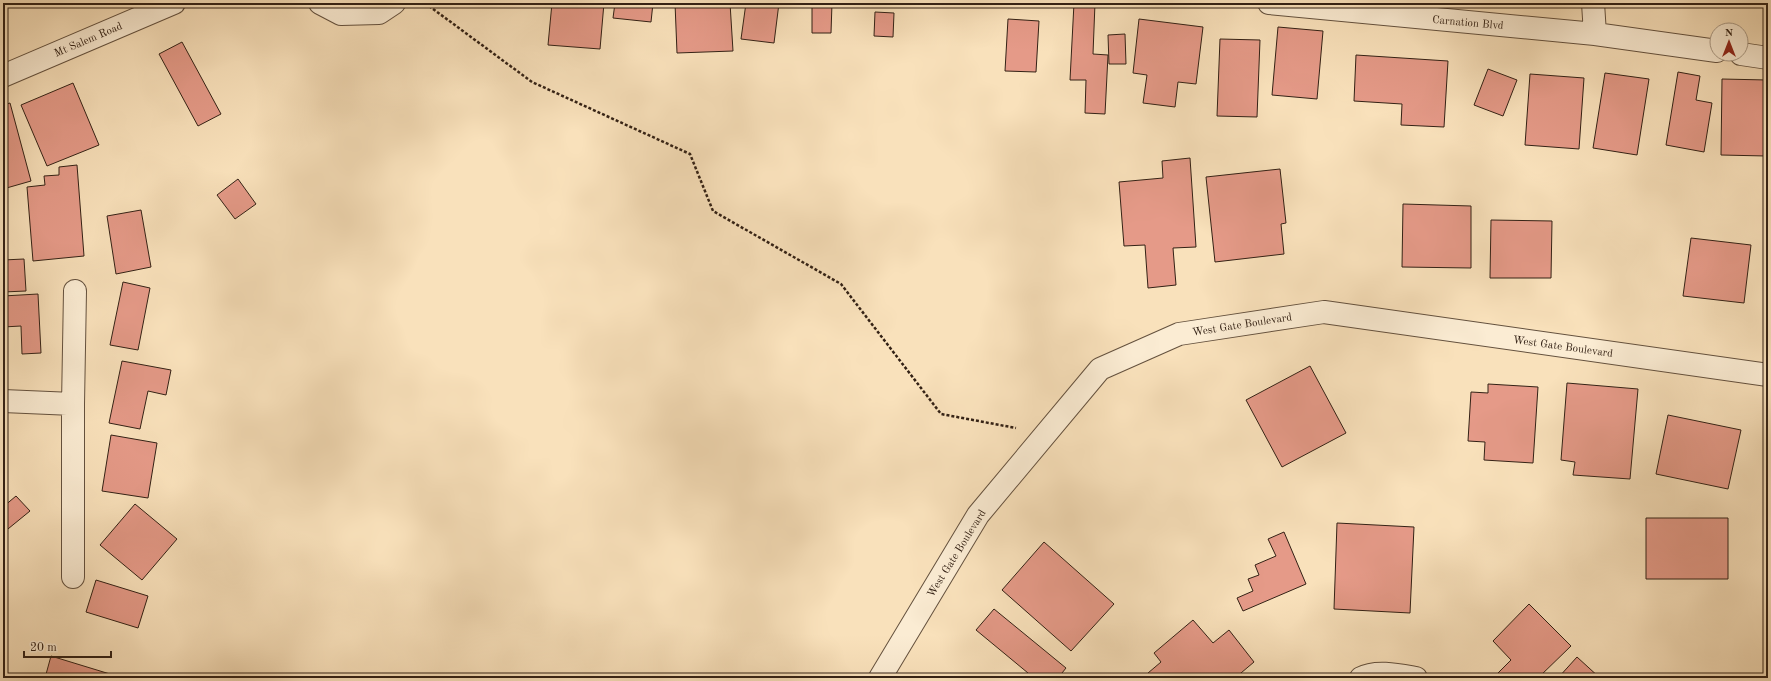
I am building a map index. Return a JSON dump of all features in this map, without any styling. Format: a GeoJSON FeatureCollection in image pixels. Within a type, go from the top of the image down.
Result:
{"type":"FeatureCollection","features":[{"type":"Feature","properties":{"kind":"street","name":"Mt Salem Road"},"geometry":{"type":"LineString","coordinates":[[3,76],[174,3]]}},
{"type":"Feature","properties":{"kind":"street"},"geometry":{"type":"LineString","coordinates":[[320,3],[341,14],[379,12],[394,3]]}},
{"type":"Feature","properties":{"kind":"street","name":"Carnation Blvd"},"geometry":{"type":"LineString","coordinates":[[1269,3],[1293,4],[1595,34],[1709,50]]}},
{"type":"Feature","properties":{"kind":"street"},"geometry":{"type":"LineString","coordinates":[[1593,3],[1595,34]]}},
{"type":"Feature","properties":{"kind":"street"},"geometry":{"type":"LineString","coordinates":[[1749,55],[1768,58]]}},
{"type":"Feature","properties":{"kind":"street"},"geometry":{"type":"LineString","coordinates":[[73,577],[73,404],[75,291]]}},
{"type":"Feature","properties":{"kind":"street","name":"West Gate Boulevard"},"geometry":{"type":"LineString","coordinates":[[880,678],[978,515],[1100,369],[1179,334],[1324,312],[1768,375]]}},
{"type":"Feature","properties":{"kind":"street"},"geometry":{"type":"LineString","coordinates":[[3,401],[73,404]]}},
{"type":"Feature","properties":{"kind":"street"},"geometry":{"type":"LineString","coordinates":[[1360,678],[1367,675],[1396,674],[1416,678]]}},
{"type":"Feature","properties":{"kind":"path"},"geometry":{"type":"LineString","coordinates":[[426,3],[532,82],[690,154],[712,211],[840,284],[942,414],[1046,433]]}},
{"type":"Feature","properties":{"kind":"building"},"geometry":{"type":"Polygon","coordinates":[[[552,3],[604,3],[600,49],[548,45],[552,3]]]}},
{"type":"Feature","properties":{"kind":"building"},"geometry":{"type":"Polygon","coordinates":[[[615,3],[653,3],[651,22],[613,18],[615,3]]]}},
{"type":"Feature","properties":{"kind":"building"},"geometry":{"type":"Polygon","coordinates":[[[675,3],[730,3],[733,51],[677,53],[675,3]]]}},
{"type":"Feature","properties":{"kind":"building"},"geometry":{"type":"Polygon","coordinates":[[[746,3],[779,3],[774,43],[741,39],[746,3]]]}},
{"type":"Feature","properties":{"kind":"building"},"geometry":{"type":"Polygon","coordinates":[[[812,3],[832,3],[831,33],[812,33],[812,3]]]}},
{"type":"Feature","properties":{"kind":"building"},"geometry":{"type":"Polygon","coordinates":[[[1074,3],[1095,3],[1093,54],[1108,55],[1105,114],[1085,113],[1086,80],[1070,80],[1074,3]]]}},
{"type":"Feature","properties":{"kind":"building"},"geometry":{"type":"Polygon","coordinates":[[[875,12],[894,13],[893,37],[874,36],[875,12]]]}},
{"type":"Feature","properties":{"kind":"building"},"geometry":{"type":"Polygon","coordinates":[[[1008,19],[1039,21],[1036,72],[1005,71],[1008,19]]]}},
{"type":"Feature","properties":{"kind":"building"},"geometry":{"type":"Polygon","coordinates":[[[1139,19],[1203,27],[1196,84],[1178,82],[1175,107],[1143,103],[1147,75],[1133,73],[1139,19]]]}},
{"type":"Feature","properties":{"kind":"building"},"geometry":{"type":"Polygon","coordinates":[[[1278,27],[1323,31],[1317,99],[1272,95],[1278,27]]]}},
{"type":"Feature","properties":{"kind":"building"},"geometry":{"type":"Polygon","coordinates":[[[1125,34],[1126,64],[1109,64],[1108,35],[1125,34]]]}},
{"type":"Feature","properties":{"kind":"building"},"geometry":{"type":"Polygon","coordinates":[[[1220,39],[1260,40],[1257,117],[1217,116],[1220,39]]]}},
{"type":"Feature","properties":{"kind":"building"},"geometry":{"type":"Polygon","coordinates":[[[182,42],[221,114],[198,126],[159,54],[182,42]]]}},
{"type":"Feature","properties":{"kind":"building"},"geometry":{"type":"Polygon","coordinates":[[[1356,55],[1448,61],[1444,127],[1401,125],[1402,104],[1354,101],[1356,55]]]}},
{"type":"Feature","properties":{"kind":"building"},"geometry":{"type":"Polygon","coordinates":[[[1488,69],[1517,80],[1503,116],[1474,105],[1488,69]]]}},
{"type":"Feature","properties":{"kind":"building"},"geometry":{"type":"Polygon","coordinates":[[[1678,72],[1700,76],[1696,100],[1712,103],[1704,152],[1666,145],[1678,72]]]}},
{"type":"Feature","properties":{"kind":"building"},"geometry":{"type":"Polygon","coordinates":[[[1605,73],[1649,79],[1637,155],[1593,148],[1605,73]]]}},
{"type":"Feature","properties":{"kind":"building"},"geometry":{"type":"Polygon","coordinates":[[[1530,74],[1584,78],[1579,149],[1525,145],[1530,74]]]}},
{"type":"Feature","properties":{"kind":"building"},"geometry":{"type":"Polygon","coordinates":[[[1722,79],[1767,80],[1766,156],[1721,155],[1722,79]]]}},
{"type":"Feature","properties":{"kind":"building"},"geometry":{"type":"Polygon","coordinates":[[[73,83],[99,145],[47,166],[21,105],[73,83]]]}},
{"type":"Feature","properties":{"kind":"building"},"geometry":{"type":"Polygon","coordinates":[[[10,103],[31,181],[3,189],[3,105],[10,103]]]}},
{"type":"Feature","properties":{"kind":"building"},"geometry":{"type":"Polygon","coordinates":[[[1190,158],[1196,247],[1173,248],[1176,285],[1148,288],[1145,245],[1124,246],[1119,182],[1163,178],[1162,161],[1190,158]]]}},
{"type":"Feature","properties":{"kind":"building"},"geometry":{"type":"Polygon","coordinates":[[[77,165],[84,256],[33,261],[27,187],[45,185],[44,176],[59,175],[59,167],[77,165]]]}},
{"type":"Feature","properties":{"kind":"building"},"geometry":{"type":"Polygon","coordinates":[[[1280,169],[1286,223],[1281,224],[1284,254],[1215,262],[1206,177],[1280,169]]]}},
{"type":"Feature","properties":{"kind":"building"},"geometry":{"type":"Polygon","coordinates":[[[238,179],[256,204],[235,219],[217,195],[238,179]]]}},
{"type":"Feature","properties":{"kind":"building"},"geometry":{"type":"Polygon","coordinates":[[[1403,204],[1471,206],[1471,268],[1402,267],[1403,204]]]}},
{"type":"Feature","properties":{"kind":"building"},"geometry":{"type":"Polygon","coordinates":[[[141,210],[151,267],[116,274],[107,216],[141,210]]]}},
{"type":"Feature","properties":{"kind":"building"},"geometry":{"type":"Polygon","coordinates":[[[1491,220],[1552,221],[1551,278],[1490,278],[1491,220]]]}},
{"type":"Feature","properties":{"kind":"building"},"geometry":{"type":"Polygon","coordinates":[[[1691,238],[1751,245],[1744,303],[1683,296],[1691,238]]]}},
{"type":"Feature","properties":{"kind":"building"},"geometry":{"type":"Polygon","coordinates":[[[24,259],[26,291],[3,292],[3,260],[24,259]]]}},
{"type":"Feature","properties":{"kind":"building"},"geometry":{"type":"Polygon","coordinates":[[[123,282],[150,288],[138,350],[110,345],[123,282]]]}},
{"type":"Feature","properties":{"kind":"building"},"geometry":{"type":"Polygon","coordinates":[[[38,294],[41,353],[22,354],[21,326],[3,327],[3,296],[38,294]]]}},
{"type":"Feature","properties":{"kind":"building"},"geometry":{"type":"Polygon","coordinates":[[[122,361],[171,370],[166,395],[148,391],[140,429],[109,423],[122,361]]]}},
{"type":"Feature","properties":{"kind":"building"},"geometry":{"type":"Polygon","coordinates":[[[1310,366],[1346,433],[1282,467],[1246,400],[1310,366]]]}},
{"type":"Feature","properties":{"kind":"building"},"geometry":{"type":"Polygon","coordinates":[[[1567,383],[1638,389],[1630,479],[1573,475],[1575,462],[1561,460],[1567,383]]]}},
{"type":"Feature","properties":{"kind":"building"},"geometry":{"type":"Polygon","coordinates":[[[1488,384],[1538,387],[1533,463],[1484,460],[1485,442],[1468,441],[1471,392],[1488,393],[1488,384]]]}},
{"type":"Feature","properties":{"kind":"building"},"geometry":{"type":"Polygon","coordinates":[[[1668,415],[1741,430],[1728,489],[1656,474],[1668,415]]]}},
{"type":"Feature","properties":{"kind":"building"},"geometry":{"type":"Polygon","coordinates":[[[111,435],[157,443],[148,498],[102,491],[111,435]]]}},
{"type":"Feature","properties":{"kind":"building"},"geometry":{"type":"Polygon","coordinates":[[[16,496],[30,511],[3,533],[3,507],[16,496]]]}},
{"type":"Feature","properties":{"kind":"building"},"geometry":{"type":"Polygon","coordinates":[[[135,504],[177,539],[142,580],[100,545],[135,504]]]}},
{"type":"Feature","properties":{"kind":"building"},"geometry":{"type":"Polygon","coordinates":[[[1646,518],[1728,518],[1728,579],[1646,579],[1646,518]]]}},
{"type":"Feature","properties":{"kind":"building"},"geometry":{"type":"Polygon","coordinates":[[[1337,523],[1414,527],[1410,613],[1334,609],[1337,523]]]}},
{"type":"Feature","properties":{"kind":"building"},"geometry":{"type":"Polygon","coordinates":[[[1284,532],[1306,584],[1243,611],[1237,598],[1253,591],[1248,579],[1259,575],[1255,565],[1276,556],[1268,539],[1284,532]]]}},
{"type":"Feature","properties":{"kind":"building"},"geometry":{"type":"Polygon","coordinates":[[[1044,542],[1114,604],[1071,651],[1002,590],[1044,542]]]}},
{"type":"Feature","properties":{"kind":"building"},"geometry":{"type":"Polygon","coordinates":[[[96,580],[148,596],[138,628],[86,612],[96,580]]]}},
{"type":"Feature","properties":{"kind":"building"},"geometry":{"type":"Polygon","coordinates":[[[1529,604],[1571,646],[1538,678],[1497,678],[1495,676],[1511,660],[1493,641],[1529,604]]]}},
{"type":"Feature","properties":{"kind":"building"},"geometry":{"type":"Polygon","coordinates":[[[994,609],[1066,668],[1058,678],[1024,678],[1028,673],[976,630],[994,609]]]}},
{"type":"Feature","properties":{"kind":"building"},"geometry":{"type":"Polygon","coordinates":[[[1193,620],[1213,643],[1229,630],[1254,662],[1235,678],[1152,678],[1148,673],[1161,662],[1154,653],[1193,620]]]}},
{"type":"Feature","properties":{"kind":"building"},"geometry":{"type":"Polygon","coordinates":[[[51,656],[123,678],[45,678],[51,656]]]}},
{"type":"Feature","properties":{"kind":"building"},"geometry":{"type":"Polygon","coordinates":[[[1577,657],[1600,678],[1558,678],[1577,657]]]}}]}
